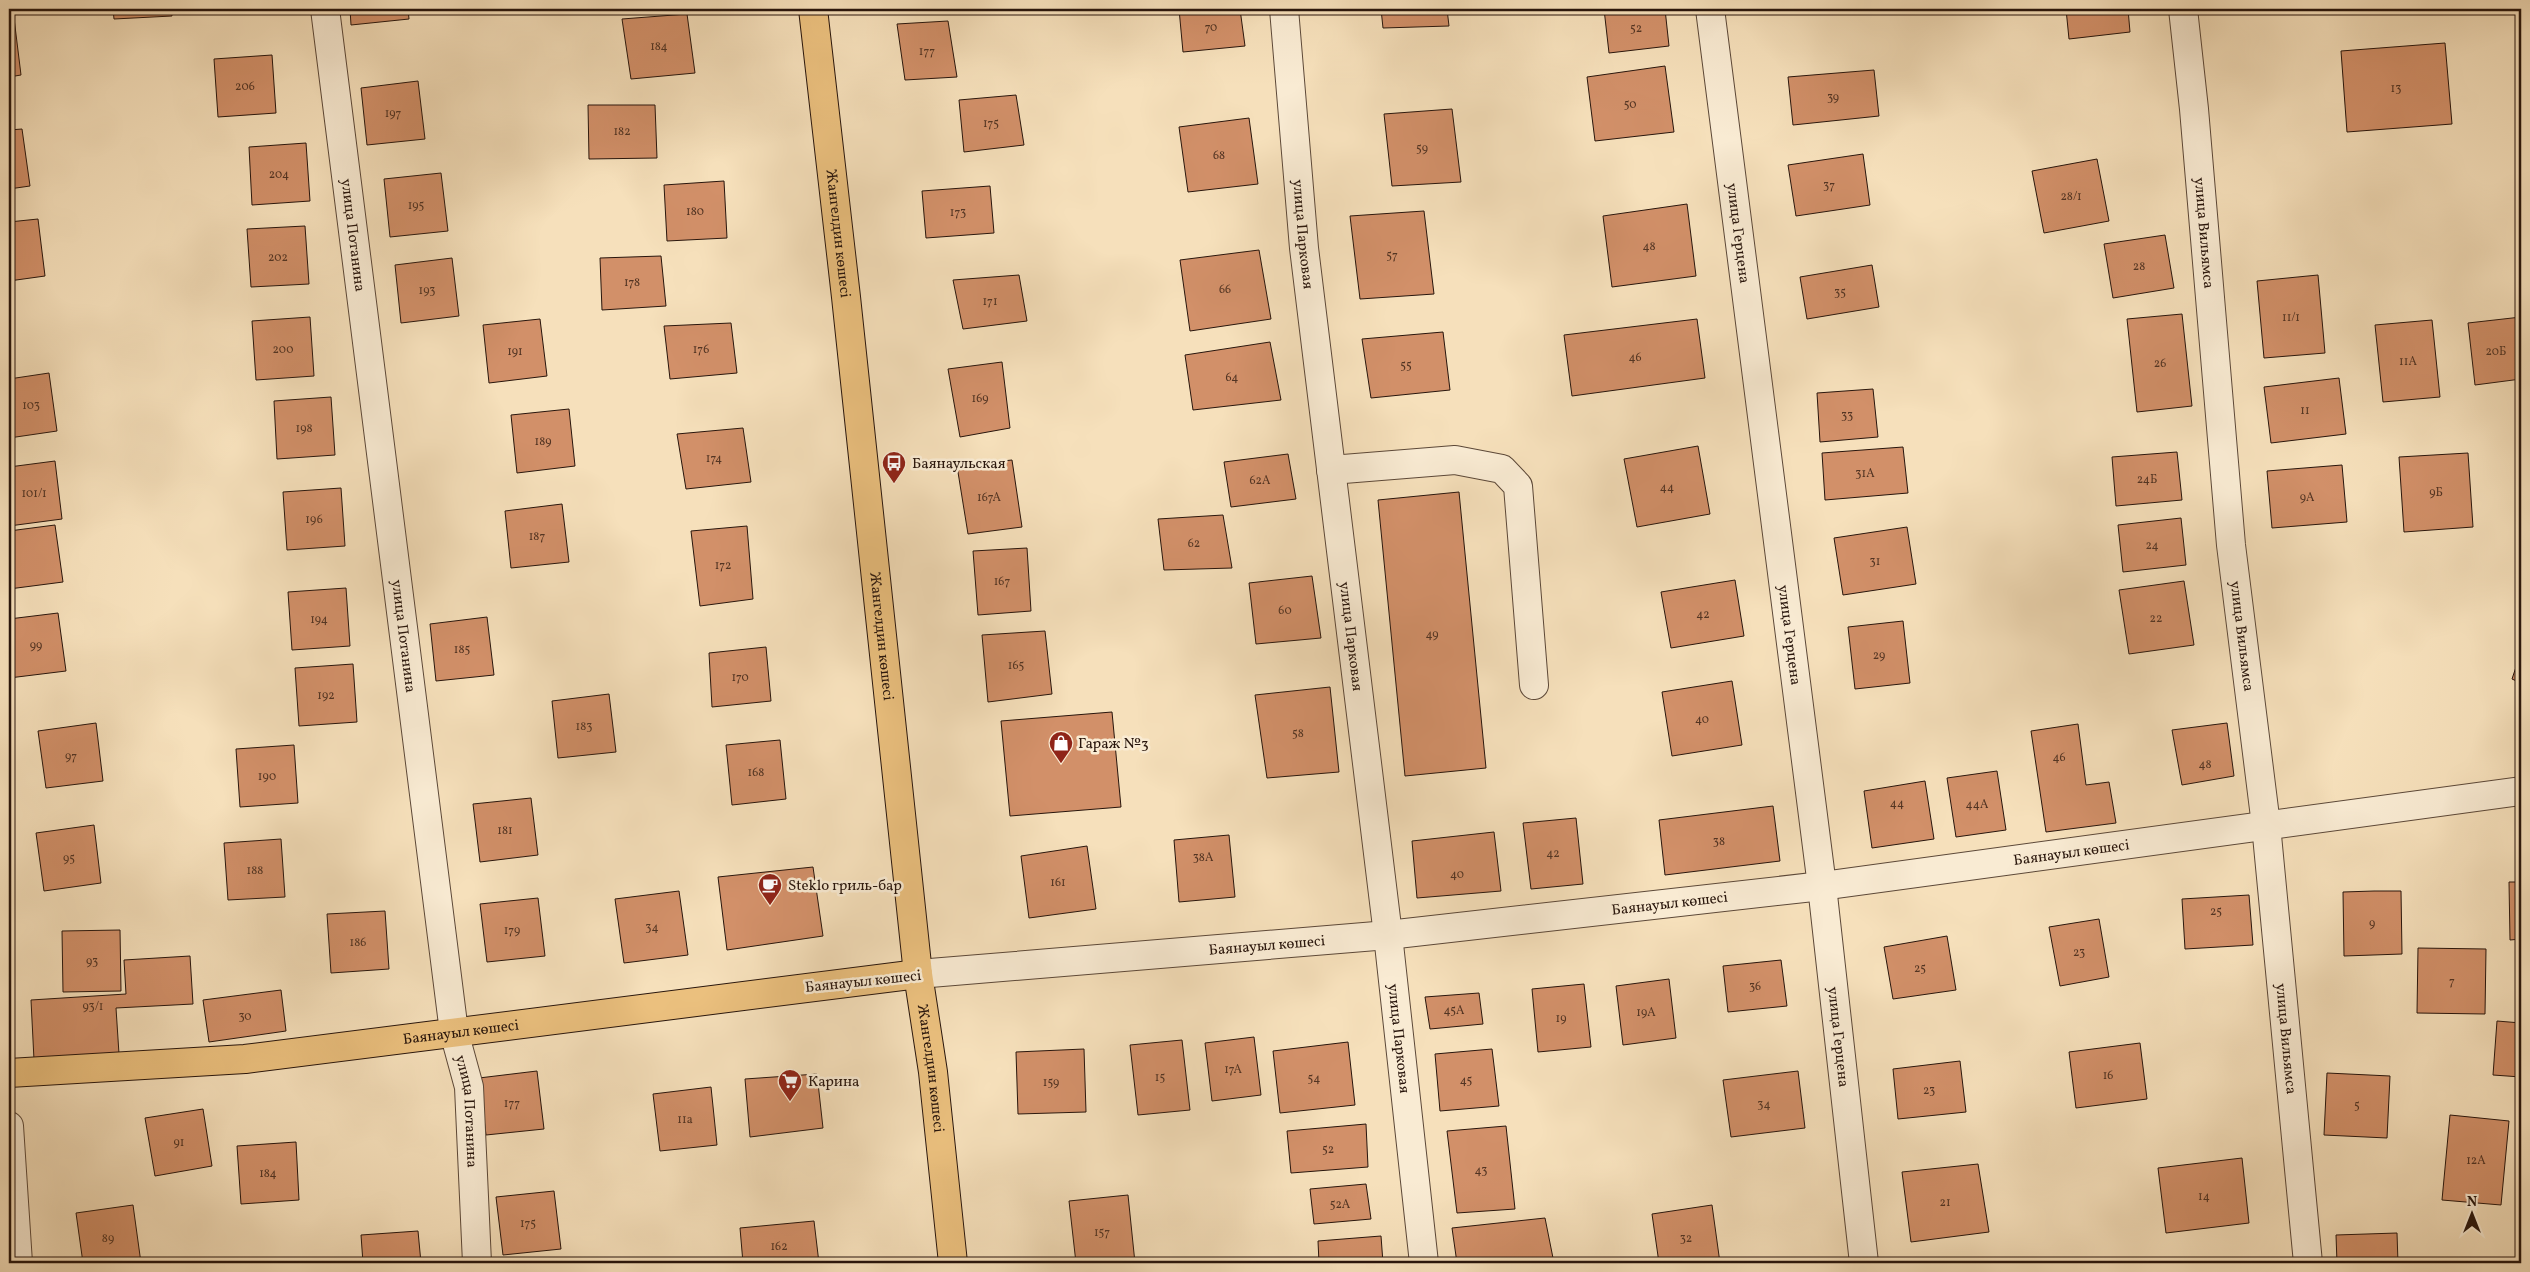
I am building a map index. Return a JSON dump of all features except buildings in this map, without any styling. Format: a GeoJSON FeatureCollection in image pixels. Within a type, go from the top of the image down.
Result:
{"type":"FeatureCollection","features":[{"type":"Feature","properties":{"kind":"main road","name":"Жангелдин көшесі"},"geometry":{"type":"LineString","coordinates":[[813,9],[846,297],[918,974],[932,1072],[953,1263]]}},
{"type":"Feature","properties":{"kind":"main road","name":"Баянауыл көшесі"},"geometry":{"type":"LineString","coordinates":[[9,1073],[245,1059],[918,974]]}},
{"type":"Feature","properties":{"kind":"street","name":"улица Потанина"},"geometry":{"type":"LineString","coordinates":[[325,9],[454,1032],[469,1086],[477,1263]]}},
{"type":"Feature","properties":{"kind":"street","name":"улица Парковая"},"geometry":{"type":"LineString","coordinates":[[1284,9],[1304,248],[1388,935],[1424,1263]]}},
{"type":"Feature","properties":{"kind":"street","name":"улица Герцена"},"geometry":{"type":"LineString","coordinates":[[1710,9],[1822,886],[1864,1263]]}},
{"type":"Feature","properties":{"kind":"street","name":"улица Вильямса"},"geometry":{"type":"LineString","coordinates":[[2183,9],[2194,109],[2231,545],[2266,825],[2308,1263]]}},
{"type":"Feature","properties":{"kind":"street"},"geometry":{"type":"LineString","coordinates":[[1331,470],[1455,460],[1502,469],[1518,486],[1534,685]]}},
{"type":"Feature","properties":{"kind":"street","name":"Баянауыл көшесі"},"geometry":{"type":"LineString","coordinates":[[918,974],[1388,935],[1822,886],[2521,790]]}},
{"type":"Feature","properties":{"kind":"street"},"geometry":{"type":"LineString","coordinates":[[9,1126],[18,1263]]}},
{"type":"Feature","properties":{"kind":"place","name":"Баянаульская"},"geometry":{"type":"Point","coordinates":[894,484]}},
{"type":"Feature","properties":{"kind":"place","name":"Гараж №3"},"geometry":{"type":"Point","coordinates":[1061,764]}},
{"type":"Feature","properties":{"kind":"place","name":"Steklo гриль-бар"},"geometry":{"type":"Point","coordinates":[770,906]}},
{"type":"Feature","properties":{"kind":"place","name":"Карина"},"geometry":{"type":"Point","coordinates":[790,1102]}}]}
